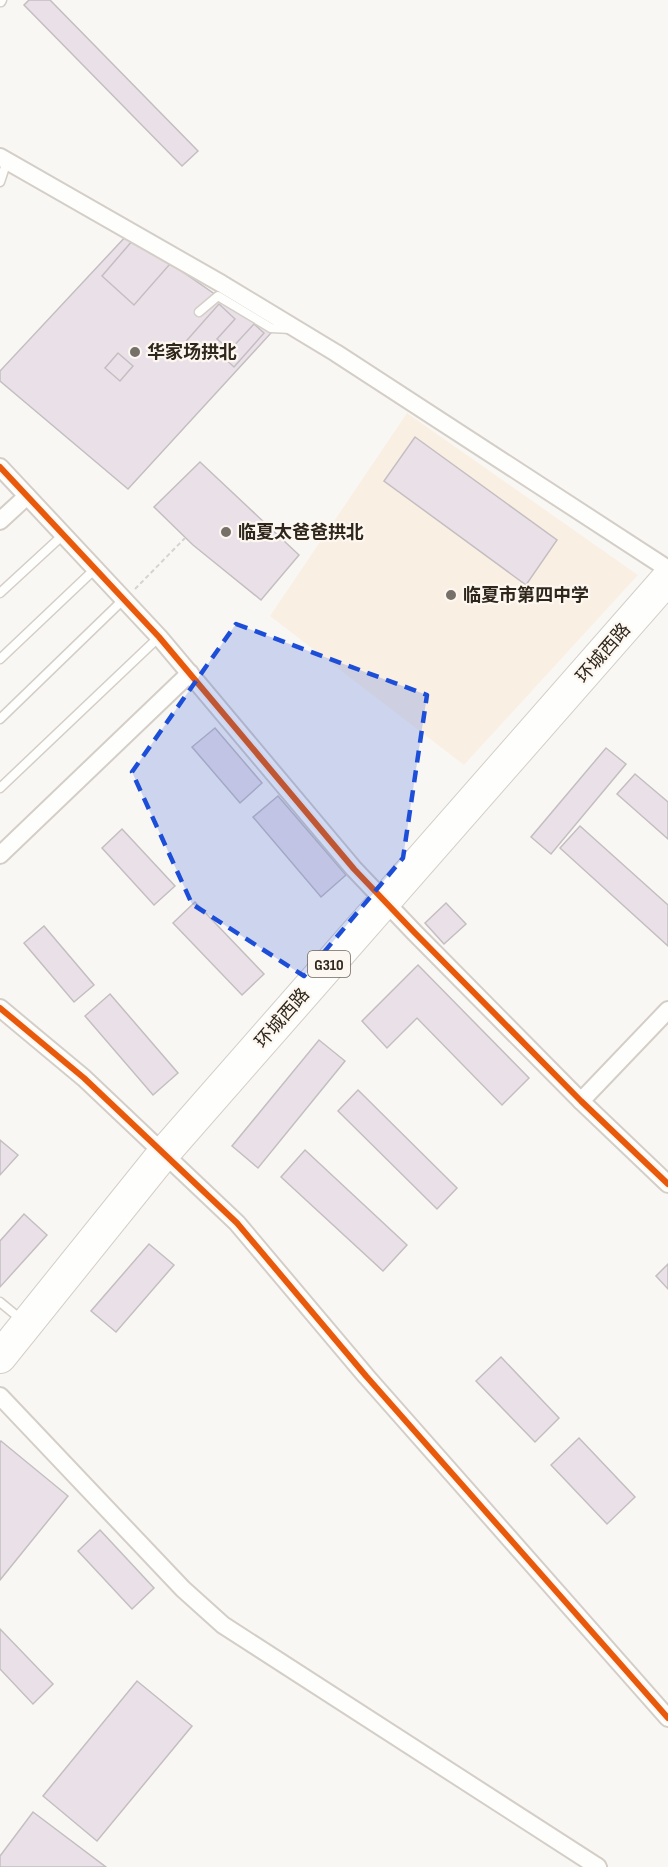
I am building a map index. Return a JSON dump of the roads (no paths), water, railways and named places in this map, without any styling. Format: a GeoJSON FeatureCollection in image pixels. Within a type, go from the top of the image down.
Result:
{"type":"FeatureCollection","features":[{"type":"Feature","properties":{"kind":"highway","name":"环城西路"},"geometry":{"type":"LineString","coordinates":[[0,1357],[164,1154],[668,578]]}},
{"type":"Feature","properties":{"kind":"street"},"geometry":{"type":"LineString","coordinates":[[3,159],[222,284],[297,330],[668,569]]}},
{"type":"Feature","properties":{"kind":"street"},"geometry":{"type":"LineString","coordinates":[[0,467],[159,637],[354,868],[581,1101],[668,1184]]}},
{"type":"Feature","properties":{"kind":"street"},"geometry":{"type":"LineString","coordinates":[[0,521],[27,496]]}},
{"type":"Feature","properties":{"kind":"street"},"geometry":{"type":"LineString","coordinates":[[0,855],[190,673]]}},
{"type":"Feature","properties":{"kind":"street"},"geometry":{"type":"LineString","coordinates":[[0,1008],[84,1078],[237,1223],[366,1376],[668,1718]]}},
{"type":"Feature","properties":{"kind":"street"},"geometry":{"type":"LineString","coordinates":[[581,1101],[668,1010]]}},
{"type":"Feature","properties":{"kind":"street"},"geometry":{"type":"LineString","coordinates":[[0,1396],[183,1588],[224,1625],[598,1867]]}},
{"type":"Feature","properties":{"kind":"lane"},"geometry":{"type":"LineString","coordinates":[[0,182],[3,159]]}},
{"type":"Feature","properties":{"kind":"lane"},"geometry":{"type":"LineString","coordinates":[[199,312],[218,296],[271,328],[297,330]]}},
{"type":"Feature","properties":{"kind":"lane"},"geometry":{"type":"LineString","coordinates":[[0,593],[63,535]]}},
{"type":"Feature","properties":{"kind":"lane"},"geometry":{"type":"LineString","coordinates":[[0,659],[96,568]]}},
{"type":"Feature","properties":{"kind":"lane"},"geometry":{"type":"LineString","coordinates":[[0,719],[125,599]]}},
{"type":"Feature","properties":{"kind":"lane"},"geometry":{"type":"LineString","coordinates":[[0,788],[159,637]]}},
{"type":"Feature","properties":{"kind":"lane"},"geometry":{"type":"LineString","coordinates":[[0,1302],[27,1324]]}},
{"type":"Feature","properties":{"kind":"place","name":"华家场拱北"},"geometry":{"type":"Point","coordinates":[135,352]}},
{"type":"Feature","properties":{"kind":"place","name":"临夏太爸爸拱北"},"geometry":{"type":"Point","coordinates":[226,532]}},
{"type":"Feature","properties":{"kind":"place","name":"临夏市第四中学"},"geometry":{"type":"Point","coordinates":[451,595]}}]}
